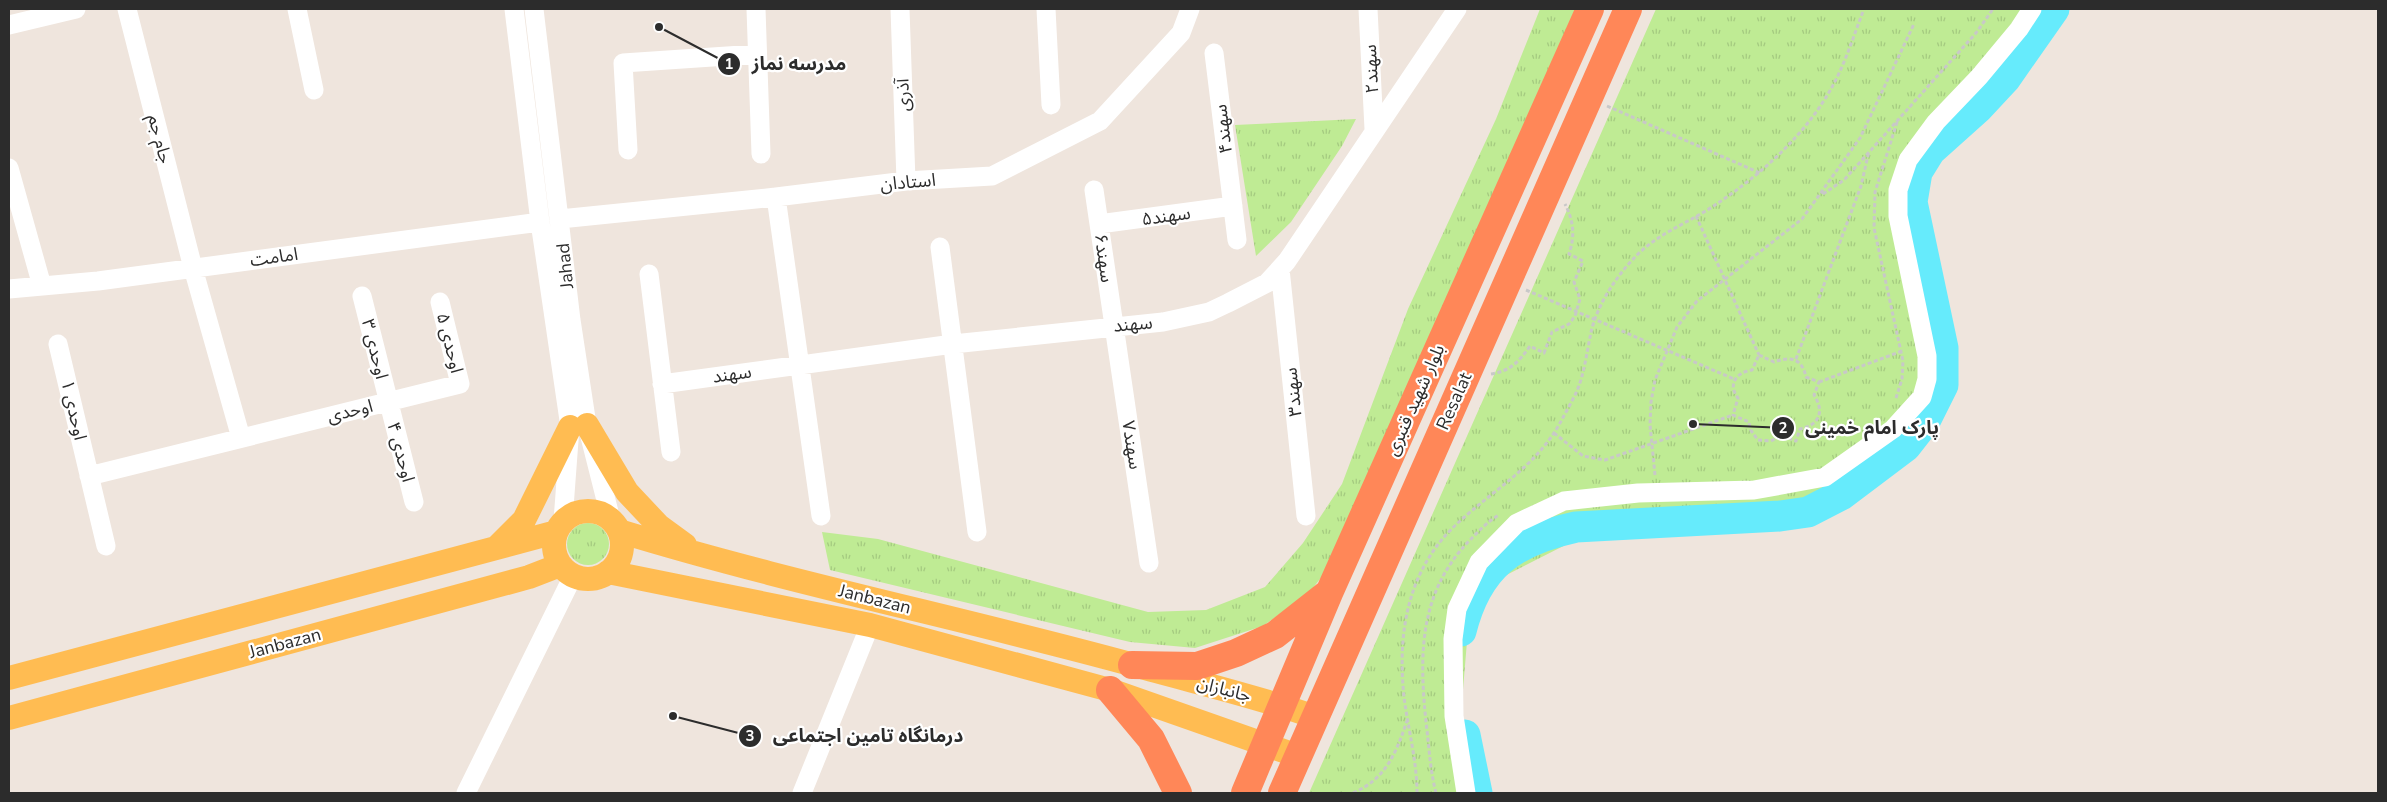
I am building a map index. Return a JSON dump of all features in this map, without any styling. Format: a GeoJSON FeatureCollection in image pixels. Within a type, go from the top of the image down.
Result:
{"type":"FeatureCollection","features":[{"type":"Feature","properties":{"kind":"highway","name":"بلوار شهید قنبری"},"geometry":{"type":"LineString","coordinates":[[1244,793],[1329,593],[1590,9]]}},
{"type":"Feature","properties":{"kind":"highway","name":"Resalat"},"geometry":{"type":"LineString","coordinates":[[1282,793],[1627,9]]}},
{"type":"Feature","properties":{"kind":"highway"},"geometry":{"type":"LineString","coordinates":[[1132,665],[1197,666],[1236,653],[1275,635],[1329,593]]}},
{"type":"Feature","properties":{"kind":"highway"},"geometry":{"type":"LineString","coordinates":[[1110,690],[1151,740],[1178,793]]}},
{"type":"Feature","properties":{"kind":"main road"},"geometry":{"type":"LineString","coordinates":[[498,547],[524,520],[578,426],[627,492],[659,526],[701,556]]}},
{"type":"Feature","properties":{"kind":"main road"},"geometry":{"type":"LineString","coordinates":[[9,678],[498,547],[559,526],[578,512],[587,511],[604,515],[615,526],[621,540],[619,558],[608,572],[597,578],[585,579],[566,571],[555,555],[553,544],[559,526]]}},
{"type":"Feature","properties":{"kind":"main road","name":"Janbazan"},"geometry":{"type":"LineString","coordinates":[[615,526],[701,556],[1092,652],[1132,665]]}},
{"type":"Feature","properties":{"kind":"main road","name":"Janbazan"},"geometry":{"type":"LineString","coordinates":[[9,718],[529,577],[566,571]]}},
{"type":"Feature","properties":{"kind":"main road","name":"Janbazan"},"geometry":{"type":"LineString","coordinates":[[608,572],[870,625],[1110,690],[1298,756]]}},
{"type":"Feature","properties":{"kind":"main road"},"geometry":{"type":"LineString","coordinates":[[1080,682],[1094,675],[1096,666],[1092,652]]}},
{"type":"Feature","properties":{"kind":"main road","name":"جانبازان"},"geometry":{"type":"LineString","coordinates":[[1132,665],[1282,705],[1315,717]]}},
{"type":"Feature","properties":{"kind":"street"},"geometry":{"type":"LineString","coordinates":[[9,25],[76,9]]}},
{"type":"Feature","properties":{"kind":"street","name":"جام جم"},"geometry":{"type":"LineString","coordinates":[[127,9],[193,268]]}},
{"type":"Feature","properties":{"kind":"street"},"geometry":{"type":"LineString","coordinates":[[297,9],[314,90]]}},
{"type":"Feature","properties":{"kind":"street","name":"Jahad"},"geometry":{"type":"LineString","coordinates":[[514,9],[540,222],[578,426],[615,526]]}},
{"type":"Feature","properties":{"kind":"street","name":"Jahad"},"geometry":{"type":"LineString","coordinates":[[534,9],[571,320],[578,426],[559,526]]}},
{"type":"Feature","properties":{"kind":"street"},"geometry":{"type":"LineString","coordinates":[[756,9],[761,154]]}},
{"type":"Feature","properties":{"kind":"street","name":"آذری"},"geometry":{"type":"LineString","coordinates":[[900,9],[906,181]]}},
{"type":"Feature","properties":{"kind":"street"},"geometry":{"type":"LineString","coordinates":[[1046,9],[1051,105]]}},
{"type":"Feature","properties":{"kind":"street","name":"استادان"},"geometry":{"type":"LineString","coordinates":[[560,219],[776,197],[906,181],[992,176],[1100,121],[1180,33],[1190,9]]}},
{"type":"Feature","properties":{"kind":"street","name":"سهند۲"},"geometry":{"type":"LineString","coordinates":[[1368,9],[1374,129]]}},
{"type":"Feature","properties":{"kind":"street","name":"سهند"},"geometry":{"type":"LineString","coordinates":[[662,384],[953,344],[1163,322],[1209,312],[1267,283],[1280,269],[1457,9]]}},
{"type":"Feature","properties":{"kind":"street"},"geometry":{"type":"LineString","coordinates":[[1466,793],[1454,716],[1453,639],[1457,609],[1479,562],[1518,523],[1564,501],[1638,493],[1754,490],[1825,478],[1893,429],[1922,397],[1927,378],[1927,356],[1898,216],[1898,190],[1908,160],[1930,130],[1979,77],[2019,29],[2032,9]]}},
{"type":"Feature","properties":{"kind":"street","name":"سهند۴"},"geometry":{"type":"LineString","coordinates":[[1214,53],[1237,240]]}},
{"type":"Feature","properties":{"kind":"street"},"geometry":{"type":"LineString","coordinates":[[628,150],[623,63],[757,54]]}},
{"type":"Feature","properties":{"kind":"street"},"geometry":{"type":"LineString","coordinates":[[9,168],[42,286]]}},
{"type":"Feature","properties":{"kind":"street","name":"سهند۶"},"geometry":{"type":"LineString","coordinates":[[1094,190],[1113,326]]}},
{"type":"Feature","properties":{"kind":"street"},"geometry":{"type":"LineString","coordinates":[[776,197],[821,516]]}},
{"type":"Feature","properties":{"kind":"street","name":"سهند۵"},"geometry":{"type":"LineString","coordinates":[[1099,224],[1233,206]]}},
{"type":"Feature","properties":{"kind":"street","name":"امامت"},"geometry":{"type":"LineString","coordinates":[[9,289],[193,268],[540,222]]}},
{"type":"Feature","properties":{"kind":"street"},"geometry":{"type":"LineString","coordinates":[[940,247],[977,532]]}},
{"type":"Feature","properties":{"kind":"street"},"geometry":{"type":"LineString","coordinates":[[193,268],[241,438]]}},
{"type":"Feature","properties":{"kind":"street","name":"سهند۳"},"geometry":{"type":"LineString","coordinates":[[1280,269],[1306,516]]}},
{"type":"Feature","properties":{"kind":"street"},"geometry":{"type":"LineString","coordinates":[[649,274],[672,452]]}},
{"type":"Feature","properties":{"kind":"street","name":"اوحدی ۳"},"geometry":{"type":"LineString","coordinates":[[362,296],[388,402]]}},
{"type":"Feature","properties":{"kind":"street","name":"اوحدی ۵"},"geometry":{"type":"LineString","coordinates":[[440,302],[460,384]]}},
{"type":"Feature","properties":{"kind":"street","name":"سهند۷"},"geometry":{"type":"LineString","coordinates":[[1113,326],[1149,563]]}},
{"type":"Feature","properties":{"kind":"street","name":"اوحدی ۱"},"geometry":{"type":"LineString","coordinates":[[58,344],[106,546]]}},
{"type":"Feature","properties":{"kind":"street","name":"اوحدی"},"geometry":{"type":"LineString","coordinates":[[89,476],[460,384]]}},
{"type":"Feature","properties":{"kind":"street","name":"اوحدی ۴"},"geometry":{"type":"LineString","coordinates":[[388,402],[414,502]]}},
{"type":"Feature","properties":{"kind":"street"},"geometry":{"type":"LineString","coordinates":[[466,793],[566,571]]}},
{"type":"Feature","properties":{"kind":"street"},"geometry":{"type":"LineString","coordinates":[[807,791],[870,625]]}},
{"type":"Feature","properties":{"kind":"path"},"geometry":{"type":"LineString","coordinates":[[1417,793],[1404,698],[1402,646],[1406,616],[1425,561],[1441,539],[1489,497],[1511,481],[1554,434],[1576,392],[1595,320],[1603,301],[1619,275],[1639,253],[1667,231],[1712,207],[1760,173],[1791,142],[1829,93],[1864,9]]}},
{"type":"Feature","properties":{"kind":"path"},"geometry":{"type":"LineString","coordinates":[[1820,196],[1844,180],[1976,32],[1993,9]]}},
{"type":"Feature","properties":{"kind":"path"},"geometry":{"type":"LineString","coordinates":[[1656,483],[1652,445],[1651,402],[1655,380],[1677,327],[1697,301],[1796,224],[1820,196],[1860,138],[1914,24]]}},
{"type":"Feature","properties":{"kind":"path"},"geometry":{"type":"LineString","coordinates":[[1589,97],[1760,173]]}},
{"type":"Feature","properties":{"kind":"path"},"geometry":{"type":"LineString","coordinates":[[1896,400],[1902,379],[1902,351],[1874,228],[1875,192],[1898,119]]}},
{"type":"Feature","properties":{"kind":"path"},"geometry":{"type":"LineString","coordinates":[[1796,360],[1861,186],[1869,150]]}},
{"type":"Feature","properties":{"kind":"path"},"geometry":{"type":"LineString","coordinates":[[1486,375],[1511,368],[1530,346],[1544,353],[1552,332],[1569,324],[1577,312],[1580,299],[1574,282],[1583,261],[1570,254],[1574,234],[1573,222],[1562,199]]}},
{"type":"Feature","properties":{"kind":"path"},"geometry":{"type":"LineString","coordinates":[[1696,216],[1759,356],[1774,362],[1782,359],[1796,360],[1802,365],[1806,377],[1819,382],[1902,351]]}},
{"type":"Feature","properties":{"kind":"path"},"geometry":{"type":"LineString","coordinates":[[1523,289],[1734,379]]}},
{"type":"Feature","properties":{"kind":"path"},"geometry":{"type":"LineString","coordinates":[[1733,415],[1738,398],[1733,386],[1734,379],[1744,371],[1752,370],[1759,356]]}},
{"type":"Feature","properties":{"kind":"path"},"geometry":{"type":"LineString","coordinates":[[1554,434],[1583,456],[1594,460],[1605,460],[1652,445],[1733,415],[1749,422],[1750,429],[1758,440],[1771,441],[1781,435],[1796,441],[1800,429],[1815,424],[1820,416],[1820,410],[1814,395],[1819,382]]}},
{"type":"Feature","properties":{"kind":"path"},"geometry":{"type":"LineString","coordinates":[[1436,793],[1431,774],[1422,681],[1425,628],[1430,605],[1443,576],[1457,554],[1491,519],[1504,511]]}},
{"type":"Feature","properties":{"kind":"path"},"geometry":{"type":"LineString","coordinates":[[1353,793],[1359,792],[1379,777],[1391,762],[1408,718]]}},
{"type":"Feature","properties":{"kind":"green space"},"geometry":{"type":"Polygon","coordinates":[[[1540,9],[1576,9],[1327,570],[1309,593],[1263,626],[1195,648],[1130,642],[830,570],[822,532],[878,539],[1148,612],[1206,610],[1265,587],[1303,543],[1342,484],[1408,309],[1496,119],[1540,9]]]}},
{"type":"Feature","properties":{"kind":"green space"},"geometry":{"type":"Polygon","coordinates":[[[1656,9],[2050,9],[1988,104],[1915,171],[1932,300],[1941,398],[1885,449],[1808,503],[1665,513],[1591,532],[1471,593],[1459,738],[1469,793],[1309,793],[1656,9]]]}},
{"type":"Feature","properties":{"kind":"green space"},"geometry":{"type":"Polygon","coordinates":[[[1356,119],[1342,146],[1291,222],[1256,256],[1235,125],[1356,119]]]}},
{"type":"Feature","properties":{"kind":"green space"},"geometry":{"type":"Polygon","coordinates":[[[592,523],[600,526],[606,532],[609,544],[606,556],[600,562],[584,565],[576,562],[570,556],[567,540],[570,532],[576,526],[592,523]]]}},
{"type":"Feature","properties":{"kind":"waterway"},"geometry":{"type":"LineString","coordinates":[[1461,631],[1468,608],[1477,589],[1488,573],[1500,560],[1533,540],[1576,527],[1780,516],[1808,512],[1841,495],[1906,446],[1924,423],[1943,385],[1943,348],[1912,202],[1917,172],[1930,151],[1978,108],[2005,79],[2054,9]]}},
{"type":"Feature","properties":{"kind":"waterway"},"geometry":{"type":"LineString","coordinates":[[1465,735],[1477,793]]}},
{"type":"Feature","properties":{"kind":"place","name":"مدرسه نماز"},"geometry":{"type":"Point","coordinates":[659,27]}},
{"type":"Feature","properties":{"kind":"place","name":"پارک امام خمینی"},"geometry":{"type":"Point","coordinates":[1693,424]}},
{"type":"Feature","properties":{"kind":"place","name":"درمانگاه تامین اجتماعی"},"geometry":{"type":"Point","coordinates":[673,716]}}]}
